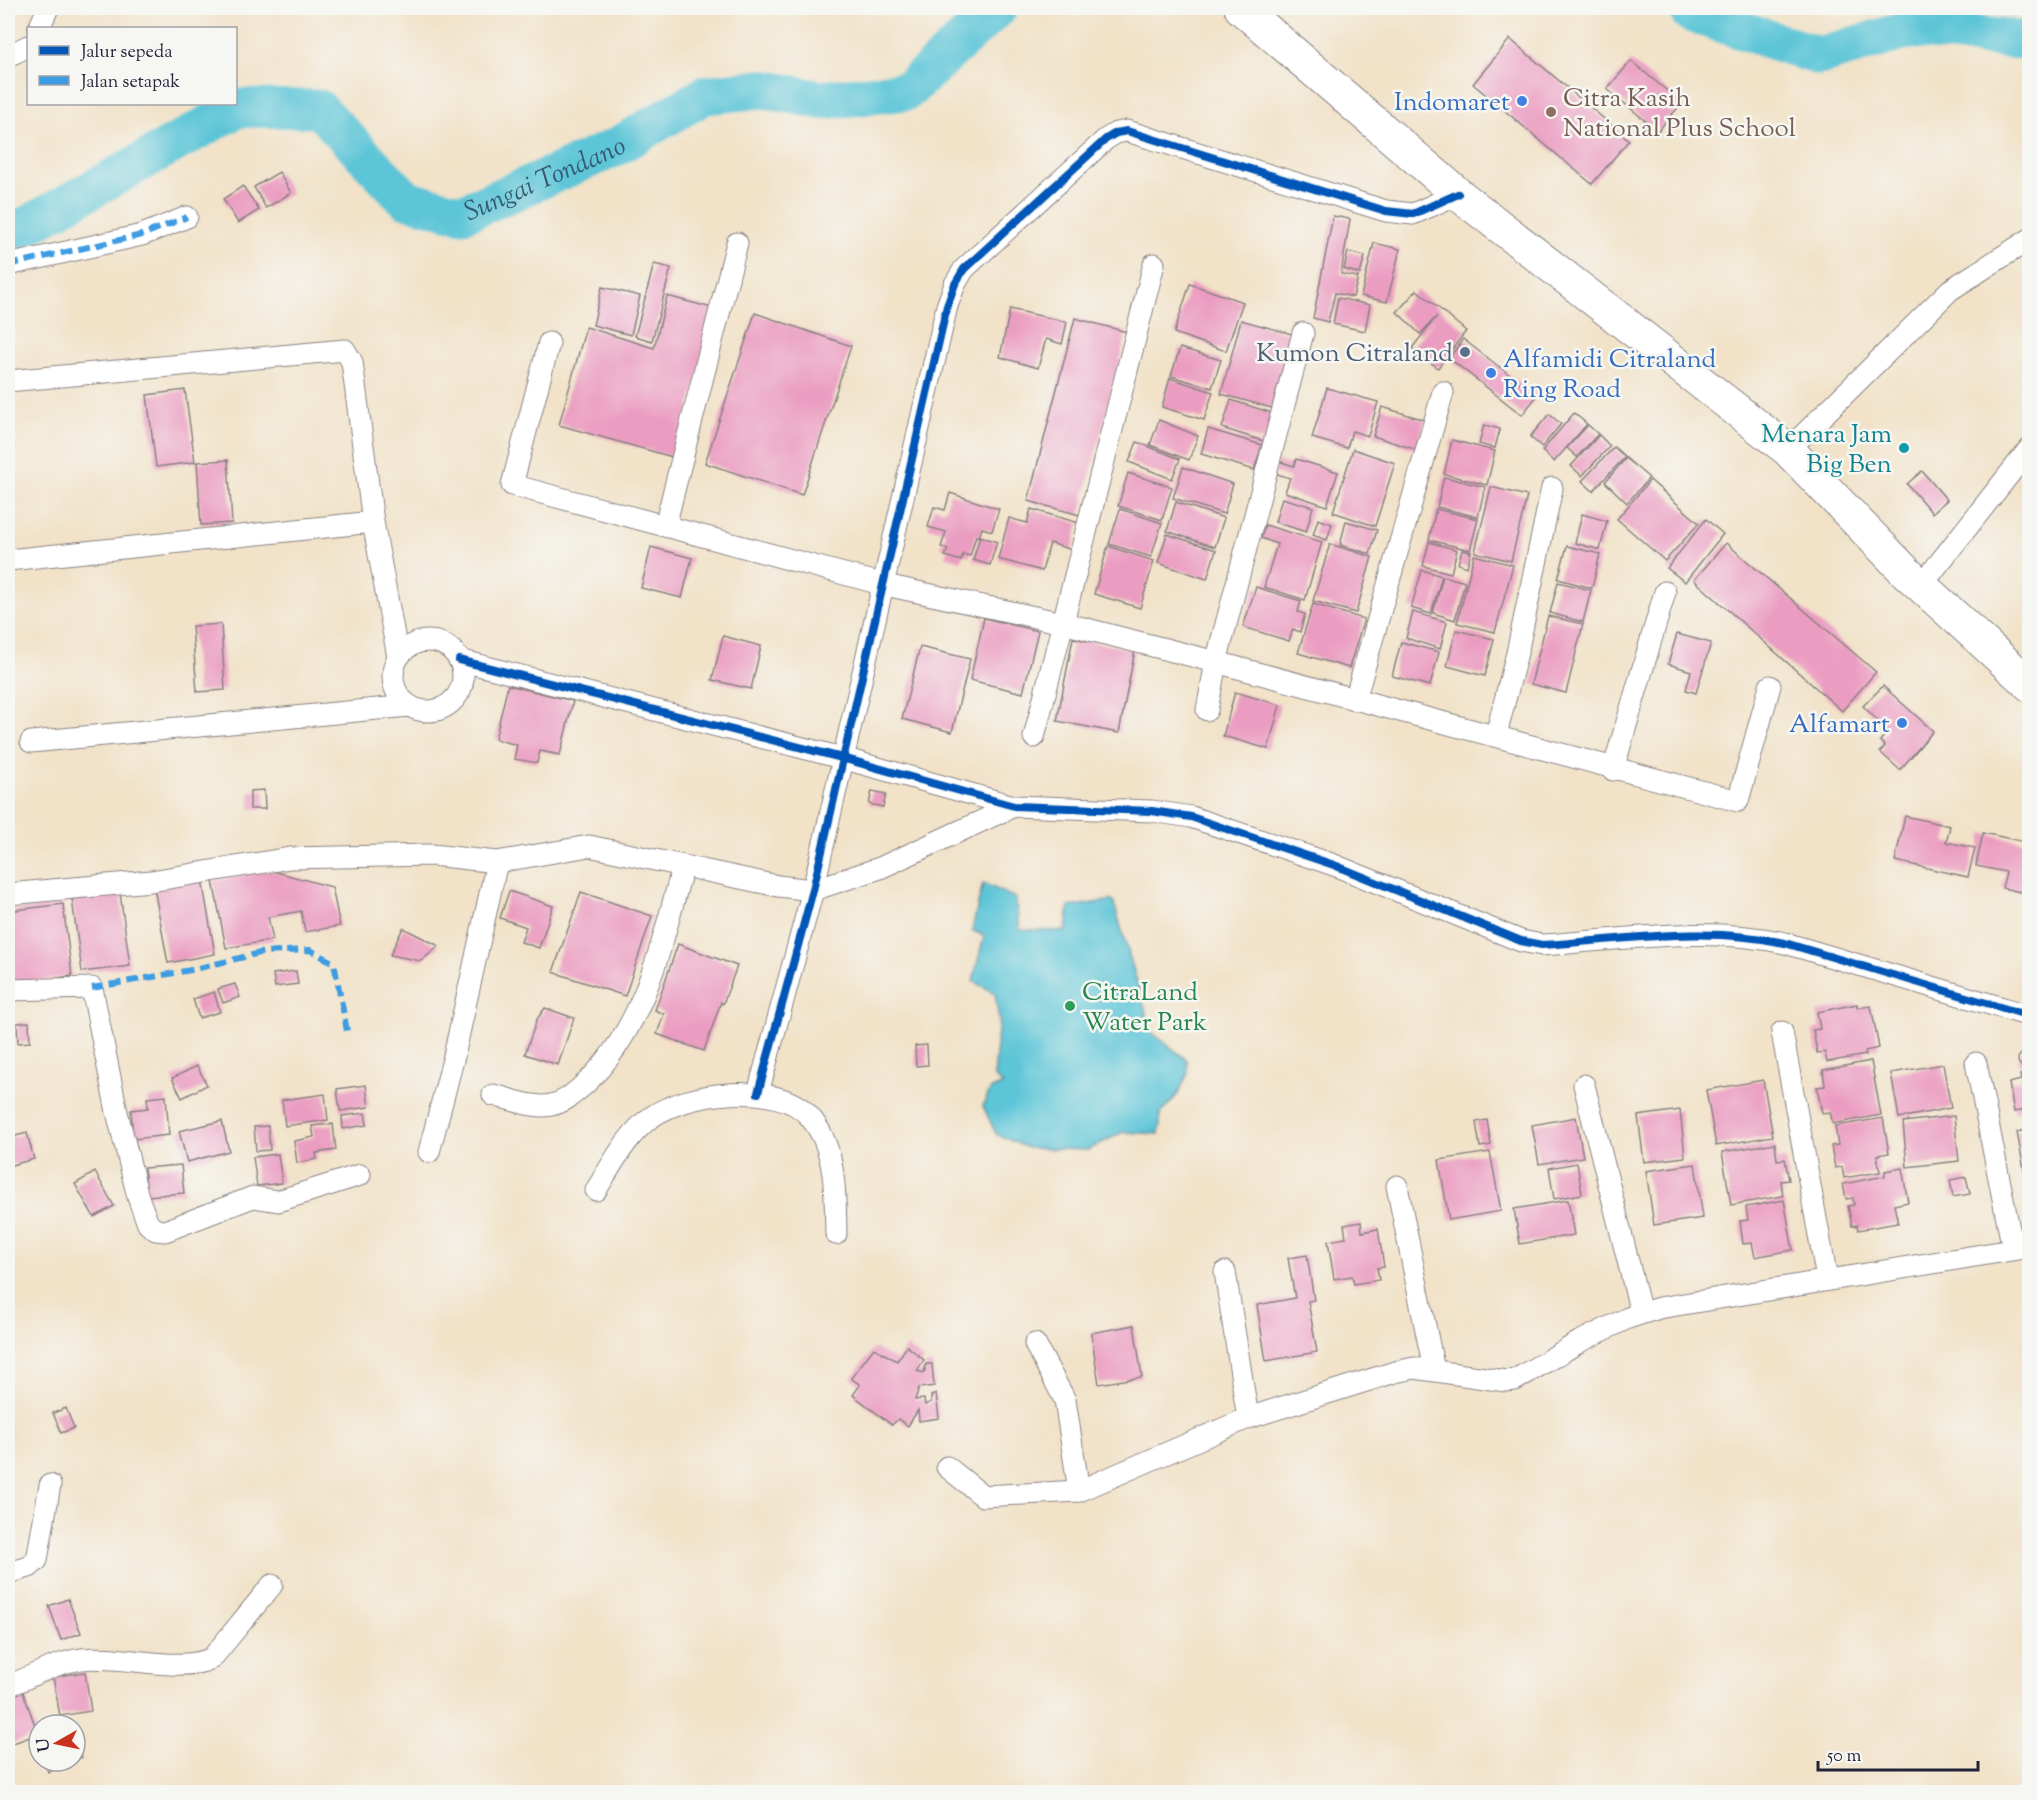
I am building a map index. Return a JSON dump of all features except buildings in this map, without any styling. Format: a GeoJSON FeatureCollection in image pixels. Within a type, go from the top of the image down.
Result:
{"type":"FeatureCollection","features":[{"type":"Feature","properties":{"kind":"highway"},"geometry":{"type":"LineString","coordinates":[[1241,8],[1458,194],[1788,450],[1921,586],[2030,685]]}},
{"type":"Feature","properties":{"kind":"street"},"geometry":{"type":"LineString","coordinates":[[39,27],[48,8]]}},
{"type":"Feature","properties":{"kind":"street"},"geometry":{"type":"LineString","coordinates":[[8,56],[27,46]]}},
{"type":"Feature","properties":{"kind":"street"},"geometry":{"type":"LineString","coordinates":[[758,1093],[813,890],[842,758],[885,585],[947,306],[955,284],[964,269],[1106,139],[1116,133],[1127,131],[1400,213],[1413,213],[1458,194]]}},
{"type":"Feature","properties":{"kind":"street"},"geometry":{"type":"LineString","coordinates":[[8,266],[142,235],[187,217]]}},
{"type":"Feature","properties":{"kind":"street"},"geometry":{"type":"LineString","coordinates":[[664,526],[737,243]]}},
{"type":"Feature","properties":{"kind":"street"},"geometry":{"type":"LineString","coordinates":[[1788,450],[1950,290],[2027,243]]}},
{"type":"Feature","properties":{"kind":"street"},"geometry":{"type":"LineString","coordinates":[[1034,736],[1154,264]]}},
{"type":"Feature","properties":{"kind":"street"},"geometry":{"type":"LineString","coordinates":[[1207,710],[1216,662],[1303,333]]}},
{"type":"Feature","properties":{"kind":"street"},"geometry":{"type":"LineString","coordinates":[[549,343],[512,485],[885,585],[1063,623],[1216,662],[1496,735],[1613,770],[1738,801],[1770,686]]}},
{"type":"Feature","properties":{"kind":"street"},"geometry":{"type":"LineString","coordinates":[[8,381],[343,349],[352,362],[373,522],[398,657]]}},
{"type":"Feature","properties":{"kind":"street"},"geometry":{"type":"LineString","coordinates":[[1355,700],[1443,392]]}},
{"type":"Feature","properties":{"kind":"street"},"geometry":{"type":"LineString","coordinates":[[1921,586],[2030,448]]}},
{"type":"Feature","properties":{"kind":"street"},"geometry":{"type":"LineString","coordinates":[[1496,735],[1517,653],[1552,488]]}},
{"type":"Feature","properties":{"kind":"street"},"geometry":{"type":"LineString","coordinates":[[8,560],[373,522]]}},
{"type":"Feature","properties":{"kind":"street"},"geometry":{"type":"LineString","coordinates":[[1613,770],[1665,592]]}},
{"type":"Feature","properties":{"kind":"street"},"geometry":{"type":"LineString","coordinates":[[409,706],[399,697],[393,684],[393,670],[398,657],[406,648],[417,642],[429,641],[446,647],[459,660],[842,758],[1014,806],[1152,811],[1191,817],[1334,865],[1521,941],[1542,945],[1687,933],[1753,936],[1785,943],[2030,1016]]}},
{"type":"Feature","properties":{"kind":"street"},"geometry":{"type":"LineString","coordinates":[[31,742],[409,706],[430,712],[451,703],[462,682],[459,660]]}},
{"type":"Feature","properties":{"kind":"street"},"geometry":{"type":"LineString","coordinates":[[8,894],[151,881],[290,858],[432,855],[497,862],[589,846],[777,886],[813,890],[880,868],[1014,806]]}},
{"type":"Feature","properties":{"kind":"street"},"geometry":{"type":"LineString","coordinates":[[429,1152],[454,1056],[497,862]]}},
{"type":"Feature","properties":{"kind":"street"},"geometry":{"type":"LineString","coordinates":[[493,1095],[545,1106],[554,1105],[567,1100],[603,1065],[632,1023],[664,933],[683,866]]}},
{"type":"Feature","properties":{"kind":"street"},"geometry":{"type":"LineString","coordinates":[[8,990],[92,988],[117,1112],[138,1197],[148,1224],[156,1230],[165,1231],[253,1197],[278,1201],[360,1174]]}},
{"type":"Feature","properties":{"kind":"street"},"geometry":{"type":"LineString","coordinates":[[1782,1032],[1827,1279]]}},
{"type":"Feature","properties":{"kind":"street"},"geometry":{"type":"LineString","coordinates":[[947,1467],[983,1496],[1079,1491],[1248,1418],[1395,1372],[1413,1368],[1506,1381],[1515,1380],[1579,1342],[1641,1313],[1827,1279],[2021,1248],[1976,1063]]}},
{"type":"Feature","properties":{"kind":"street"},"geometry":{"type":"LineString","coordinates":[[1584,1085],[1641,1313]]}},
{"type":"Feature","properties":{"kind":"street"},"geometry":{"type":"LineString","coordinates":[[596,1190],[631,1136],[652,1117],[673,1106],[696,1099],[758,1093],[784,1100],[809,1115],[824,1143],[834,1176],[836,1234]]}},
{"type":"Feature","properties":{"kind":"street"},"geometry":{"type":"LineString","coordinates":[[1397,1186],[1434,1370]]}},
{"type":"Feature","properties":{"kind":"street"},"geometry":{"type":"LineString","coordinates":[[1225,1272],[1248,1418]]}},
{"type":"Feature","properties":{"kind":"street"},"geometry":{"type":"LineString","coordinates":[[1035,1344],[1065,1400],[1079,1491]]}},
{"type":"Feature","properties":{"kind":"street"},"geometry":{"type":"LineString","coordinates":[[8,1573],[29,1567],[37,1560],[50,1485]]}},
{"type":"Feature","properties":{"kind":"street"},"geometry":{"type":"LineString","coordinates":[[8,1686],[80,1659],[188,1663],[206,1661],[212,1658],[273,1585]]}},
{"type":"Feature","properties":{"kind":"water","name":"CitraLand Water Park"},"geometry":{"type":"Polygon","coordinates":[[[983,883],[1015,898],[1020,930],[1066,931],[1069,907],[1113,900],[1152,1033],[1187,1060],[1188,1073],[1178,1094],[1161,1113],[1159,1134],[1123,1132],[1088,1150],[1028,1148],[996,1134],[983,1106],[990,1090],[1003,1084],[994,1077],[999,1020],[995,993],[973,981],[984,936],[972,930],[983,883]]]}},
{"type":"Feature","properties":{"kind":"waterway","name":"Sungai Tondano"},"geometry":{"type":"LineString","coordinates":[[8,233],[30,224],[238,108],[319,109],[406,199],[462,214],[614,148],[705,95],[761,89],[822,100],[907,91],[998,8]]}},
{"type":"Feature","properties":{"kind":"waterway","name":"Sungai Tondano"},"geometry":{"type":"LineString","coordinates":[[1687,8],[1690,13],[1819,56],[1912,29],[2030,41]]}},
{"type":"Feature","properties":{"kind":"marked path"},"geometry":{"type":"LineString","coordinates":[[8,265],[142,235],[187,217]]}},
{"type":"Feature","properties":{"kind":"marked path"},"geometry":{"type":"LineString","coordinates":[[92,988],[191,970],[264,952],[310,950],[334,963],[347,1031]]}},
{"type":"Feature","properties":{"kind":"cycle path"},"geometry":{"type":"LineString","coordinates":[[758,1093],[813,890],[947,306],[955,284],[964,269],[1106,139],[1116,133],[1127,131],[1386,211],[1413,214],[1458,194]]}},
{"type":"Feature","properties":{"kind":"cycle path"},"geometry":{"type":"LineString","coordinates":[[459,660],[842,758],[1014,806],[1152,811],[1191,817],[1334,865],[1521,941],[1542,945],[1694,934],[1755,938],[1785,943],[2030,1016]]}},
{"type":"Feature","properties":{"kind":"place","name":"Indomaret"},"geometry":{"type":"Point","coordinates":[1522,101]}},
{"type":"Feature","properties":{"kind":"place","name":"Citra Kasih National Plus School"},"geometry":{"type":"Point","coordinates":[1551,112]}},
{"type":"Feature","properties":{"kind":"place","name":"Kumon Citraland"},"geometry":{"type":"Point","coordinates":[1465,352]}},
{"type":"Feature","properties":{"kind":"place","name":"Alfamidi Citraland Ring Road"},"geometry":{"type":"Point","coordinates":[1491,373]}},
{"type":"Feature","properties":{"kind":"place","name":"Menara Jam Big Ben"},"geometry":{"type":"Point","coordinates":[1904,448]}},
{"type":"Feature","properties":{"kind":"place","name":"Alfamart"},"geometry":{"type":"Point","coordinates":[1902,723]}},
{"type":"Feature","properties":{"kind":"place","name":"CitraLand Water Park"},"geometry":{"type":"Point","coordinates":[1070,1006]}}]}
